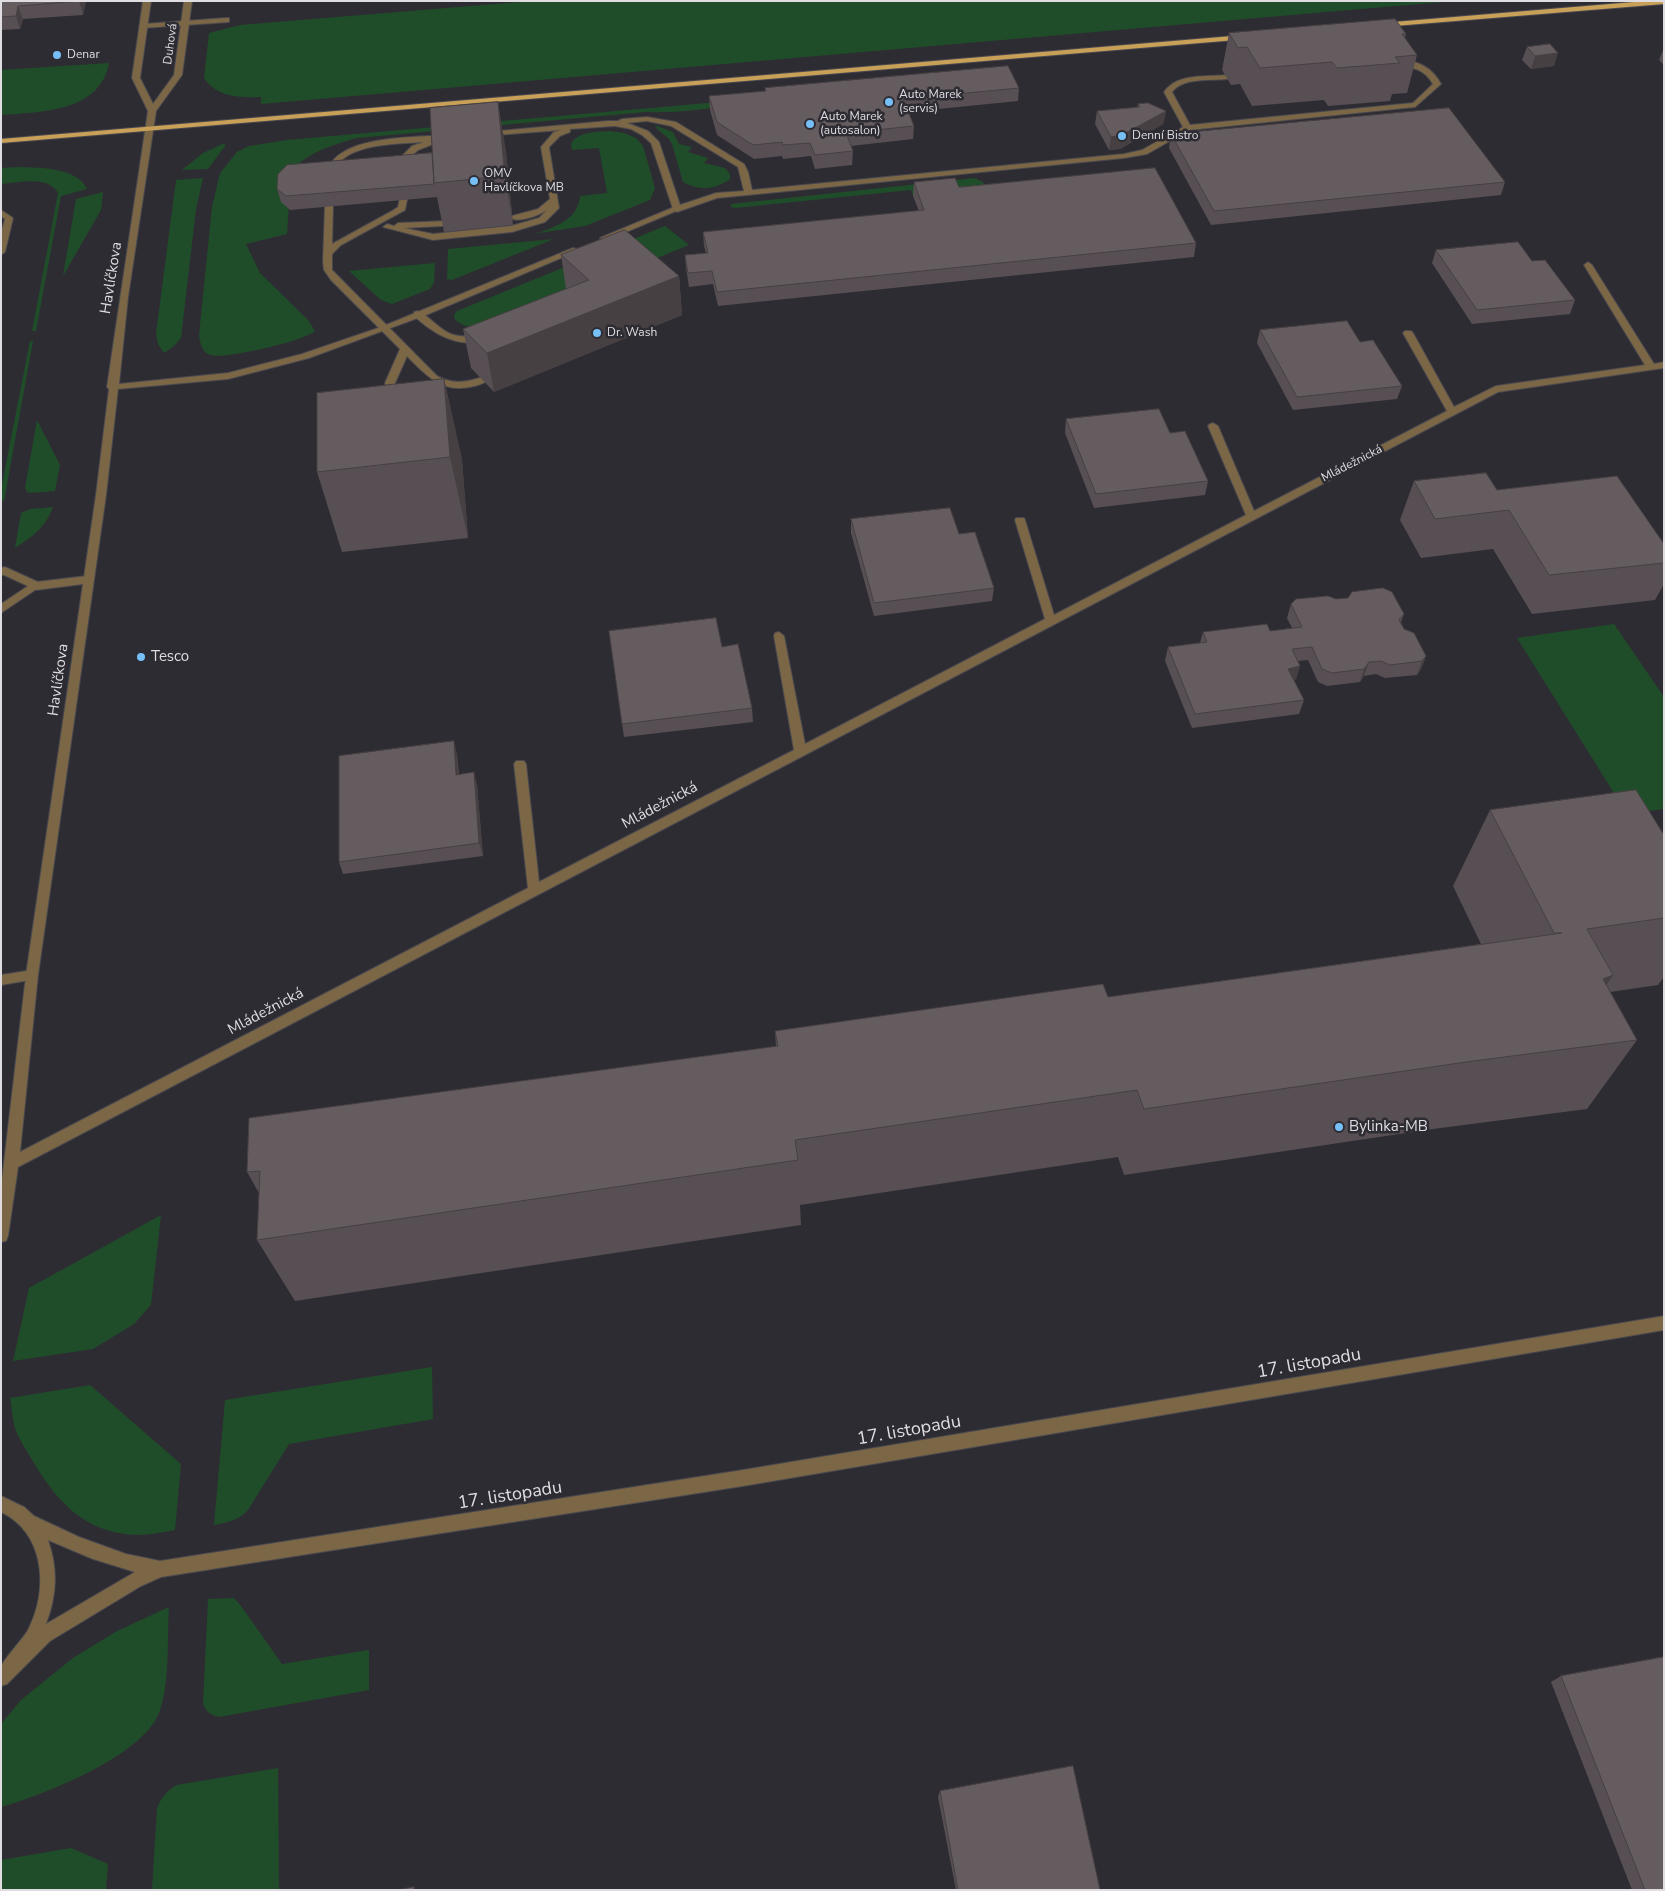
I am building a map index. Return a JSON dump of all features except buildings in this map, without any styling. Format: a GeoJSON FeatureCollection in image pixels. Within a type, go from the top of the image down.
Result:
{"type":"FeatureCollection","features":[{"type":"Feature","properties":{"kind":"main road"},"geometry":{"type":"LineString","coordinates":[[1376,26],[1664,2]]}},
{"type":"Feature","properties":{"kind":"main road"},"geometry":{"type":"LineString","coordinates":[[1,141],[1257,36]]}},
{"type":"Feature","properties":{"kind":"street"},"geometry":{"type":"LineString","coordinates":[[147,1],[136,78],[152,111]]}},
{"type":"Feature","properties":{"kind":"street","name":"Duhová"},"geometry":{"type":"LineString","coordinates":[[149,128],[152,111],[178,75],[188,1]]}},
{"type":"Feature","properties":{"kind":"street"},"geometry":{"type":"LineString","coordinates":[[143,26],[226,20]]}},
{"type":"Feature","properties":{"kind":"street"},"geometry":{"type":"LineString","coordinates":[[112,387],[209,379],[265,368],[384,327],[677,209],[716,196],[1124,156],[1144,152],[1187,128],[1415,105],[1437,84],[1428,71],[1409,63],[1390,64]]}},
{"type":"Feature","properties":{"kind":"street"},"geometry":{"type":"LineString","coordinates":[[1187,128],[1168,92],[1174,84],[1227,77]]}},
{"type":"Feature","properties":{"kind":"street"},"geometry":{"type":"LineString","coordinates":[[476,135],[647,119],[673,124],[741,166],[749,193]]}},
{"type":"Feature","properties":{"kind":"street"},"geometry":{"type":"LineString","coordinates":[[608,123],[625,124],[638,128],[652,138],[655,142],[677,209]]}},
{"type":"Feature","properties":{"kind":"street"},"geometry":{"type":"LineString","coordinates":[[387,227],[433,237],[512,230],[542,220],[555,208],[545,147],[557,134],[584,125]]}},
{"type":"Feature","properties":{"kind":"street","name":"Havlíčkova"},"geometry":{"type":"LineString","coordinates":[[1,1236],[12,1163],[32,975],[87,580],[101,495],[112,387],[149,128]]}},
{"type":"Feature","properties":{"kind":"street"},"geometry":{"type":"LineString","coordinates":[[330,175],[331,166],[337,159],[360,147],[372,144],[457,136]]}},
{"type":"Feature","properties":{"kind":"street"},"geometry":{"type":"LineString","coordinates":[[402,169],[402,160],[407,153],[429,142],[447,137]]}},
{"type":"Feature","properties":{"kind":"street"},"geometry":{"type":"LineString","coordinates":[[512,217],[539,211],[551,204],[554,199]]}},
{"type":"Feature","properties":{"kind":"street"},"geometry":{"type":"LineString","coordinates":[[328,253],[338,243],[395,213],[402,208],[403,200]]}},
{"type":"Feature","properties":{"kind":"street"},"geometry":{"type":"LineString","coordinates":[[329,206],[328,270],[434,378],[444,384],[457,386],[471,385],[483,380]]}},
{"type":"Feature","properties":{"kind":"street"},"geometry":{"type":"LineString","coordinates":[[1,212],[9,218],[1,252]]}},
{"type":"Feature","properties":{"kind":"street"},"geometry":{"type":"LineString","coordinates":[[357,233],[387,227],[443,223]]}},
{"type":"Feature","properties":{"kind":"street"},"geometry":{"type":"LineString","coordinates":[[1588,265],[1651,367]]}},
{"type":"Feature","properties":{"kind":"street"},"geometry":{"type":"LineString","coordinates":[[417,314],[443,336],[471,341],[495,339]]}},
{"type":"Feature","properties":{"kind":"street"},"geometry":{"type":"LineString","coordinates":[[1408,332],[1452,412]]}},
{"type":"Feature","properties":{"kind":"street"},"geometry":{"type":"LineString","coordinates":[[392,407],[390,383],[405,348]]}},
{"type":"Feature","properties":{"kind":"street","name":"Mládežnická"},"geometry":{"type":"LineString","coordinates":[[12,1163],[1496,389],[1664,365]]}},
{"type":"Feature","properties":{"kind":"street"},"geometry":{"type":"LineString","coordinates":[[1213,426],[1251,516]]}},
{"type":"Feature","properties":{"kind":"street"},"geometry":{"type":"LineString","coordinates":[[1020,520],[1051,621]]}},
{"type":"Feature","properties":{"kind":"street"},"geometry":{"type":"LineString","coordinates":[[1,572],[6,571],[36,586]]}},
{"type":"Feature","properties":{"kind":"street"},"geometry":{"type":"LineString","coordinates":[[1,610],[36,586],[87,580]]}},
{"type":"Feature","properties":{"kind":"street"},"geometry":{"type":"LineString","coordinates":[[779,636],[800,752]]}},
{"type":"Feature","properties":{"kind":"street"},"geometry":{"type":"LineString","coordinates":[[520,764],[534,890]]}},
{"type":"Feature","properties":{"kind":"street"},"geometry":{"type":"LineString","coordinates":[[1,980],[32,975]]}},
{"type":"Feature","properties":{"kind":"street","name":"17. listopadu"},"geometry":{"type":"LineString","coordinates":[[160,1569],[743,1478],[1664,1323]]}},
{"type":"Feature","properties":{"kind":"street"},"geometry":{"type":"LineString","coordinates":[[4,1502],[28,1522],[50,1533],[134,1565],[160,1569]]}},
{"type":"Feature","properties":{"kind":"street"},"geometry":{"type":"LineString","coordinates":[[18,1660],[37,1628],[47,1594],[48,1567],[42,1542],[28,1522]]}},
{"type":"Feature","properties":{"kind":"street"},"geometry":{"type":"LineString","coordinates":[[1,1678],[44,1636],[135,1580],[160,1569]]}},
{"type":"Feature","properties":{"kind":"green space"},"geometry":{"type":"Polygon","coordinates":[[[532,1],[1454,1],[261,104],[261,97],[245,97],[222,93],[204,78],[209,33],[240,25],[532,1]]]}},
{"type":"Feature","properties":{"kind":"green space"},"geometry":{"type":"Polygon","coordinates":[[[109,63],[103,79],[94,91],[82,100],[51,110],[1,115],[1,70],[109,63]]]}},
{"type":"Feature","properties":{"kind":"green space"},"geometry":{"type":"Polygon","coordinates":[[[764,98],[691,111],[646,112],[357,138],[321,150],[305,159],[291,171],[287,234],[246,244],[260,273],[308,320],[315,331],[296,340],[230,355],[210,355],[202,347],[199,335],[212,207],[220,173],[237,152],[249,146],[287,140],[764,98]]]}},
{"type":"Feature","properties":{"kind":"green space"},"geometry":{"type":"Polygon","coordinates":[[[655,127],[673,132],[679,144],[692,147],[688,152],[708,158],[704,163],[725,168],[730,174],[730,179],[719,185],[707,188],[695,187],[683,182],[672,144],[655,127]]]}},
{"type":"Feature","properties":{"kind":"green space"},"geometry":{"type":"Polygon","coordinates":[[[610,131],[624,133],[636,138],[643,146],[655,188],[650,200],[585,226],[533,234],[564,222],[575,211],[579,204],[580,196],[607,193],[599,148],[572,150],[571,144],[583,134],[610,131]]]}},
{"type":"Feature","properties":{"kind":"green space"},"geometry":{"type":"Polygon","coordinates":[[[225,143],[225,146],[208,169],[182,170],[203,153],[225,143]]]}},
{"type":"Feature","properties":{"kind":"green space"},"geometry":{"type":"Polygon","coordinates":[[[19,167],[57,170],[67,173],[75,176],[87,189],[61,196],[36,331],[32,331],[58,193],[53,187],[40,182],[1,184],[1,168],[19,167]]]}},
{"type":"Feature","properties":{"kind":"green space"},"geometry":{"type":"Polygon","coordinates":[[[203,178],[196,209],[181,338],[164,353],[158,344],[156,334],[176,180],[203,178]]]}},
{"type":"Feature","properties":{"kind":"green space"},"geometry":{"type":"Polygon","coordinates":[[[975,178],[983,182],[989,198],[954,192],[913,196],[911,190],[731,207],[731,204],[975,178]]]}},
{"type":"Feature","properties":{"kind":"green space"},"geometry":{"type":"Polygon","coordinates":[[[103,192],[101,210],[63,276],[76,199],[103,192]]]}},
{"type":"Feature","properties":{"kind":"green space"},"geometry":{"type":"Polygon","coordinates":[[[665,226],[689,245],[482,329],[465,326],[455,320],[454,315],[457,311],[665,226]]]}},
{"type":"Feature","properties":{"kind":"green space"},"geometry":{"type":"Polygon","coordinates":[[[554,239],[452,280],[447,279],[448,249],[554,239]]]}},
{"type":"Feature","properties":{"kind":"green space"},"geometry":{"type":"Polygon","coordinates":[[[435,263],[434,283],[430,289],[392,304],[381,300],[349,271],[435,263]]]}},
{"type":"Feature","properties":{"kind":"green space"},"geometry":{"type":"Polygon","coordinates":[[[30,341],[33,341],[4,501],[1,501],[1,489],[30,341]]]}},
{"type":"Feature","properties":{"kind":"green space"},"geometry":{"type":"Polygon","coordinates":[[[37,420],[60,465],[55,491],[31,493],[27,492],[25,488],[37,420]]]}},
{"type":"Feature","properties":{"kind":"green space"},"geometry":{"type":"Polygon","coordinates":[[[53,507],[38,531],[15,548],[21,513],[30,509],[53,507]]]}},
{"type":"Feature","properties":{"kind":"green space"},"geometry":{"type":"Polygon","coordinates":[[[1614,624],[1664,697],[1664,809],[1627,814],[1517,638],[1614,624]]]}},
{"type":"Feature","properties":{"kind":"green space"},"geometry":{"type":"Polygon","coordinates":[[[161,1215],[151,1305],[134,1324],[93,1349],[13,1361],[29,1288],[161,1215]]]}},
{"type":"Feature","properties":{"kind":"green space"},"geometry":{"type":"Polygon","coordinates":[[[432,1367],[433,1419],[289,1444],[248,1510],[237,1519],[214,1525],[225,1400],[432,1367]]]}},
{"type":"Feature","properties":{"kind":"green space"},"geometry":{"type":"Polygon","coordinates":[[[90,1385],[181,1464],[175,1530],[137,1535],[118,1533],[87,1521],[62,1501],[51,1488],[22,1443],[15,1428],[10,1398],[90,1385]]]}},
{"type":"Feature","properties":{"kind":"green space"},"geometry":{"type":"Polygon","coordinates":[[[234,1598],[282,1664],[369,1650],[369,1690],[219,1717],[211,1714],[203,1704],[208,1599],[234,1598]]]}},
{"type":"Feature","properties":{"kind":"green space"},"geometry":{"type":"Polygon","coordinates":[[[169,1607],[163,1702],[159,1713],[149,1729],[133,1744],[90,1772],[41,1793],[1,1807],[1,1724],[21,1700],[73,1658],[117,1631],[169,1607]]]}},
{"type":"Feature","properties":{"kind":"green space"},"geometry":{"type":"Polygon","coordinates":[[[278,1768],[279,1890],[152,1890],[157,1808],[167,1792],[177,1785],[278,1768]]]}},
{"type":"Feature","properties":{"kind":"green space"},"geometry":{"type":"Polygon","coordinates":[[[71,1848],[108,1864],[106,1890],[1,1890],[1,1860],[71,1848]]]}},
{"type":"Feature","properties":{"kind":"place","name":"Denar"},"geometry":{"type":"Point","coordinates":[57,55]}},
{"type":"Feature","properties":{"kind":"place","name":"Auto Marek (servis)"},"geometry":{"type":"Point","coordinates":[889,102]}},
{"type":"Feature","properties":{"kind":"place","name":"Auto Marek (autosalon)"},"geometry":{"type":"Point","coordinates":[810,124]}},
{"type":"Feature","properties":{"kind":"place","name":"Denní Bistro"},"geometry":{"type":"Point","coordinates":[1122,136]}},
{"type":"Feature","properties":{"kind":"place","name":"OMV Havlíčkova MB"},"geometry":{"type":"Point","coordinates":[474,181]}},
{"type":"Feature","properties":{"kind":"place","name":"Dr. Wash"},"geometry":{"type":"Point","coordinates":[597,333]}},
{"type":"Feature","properties":{"kind":"place","name":"Tesco"},"geometry":{"type":"Point","coordinates":[141,657]}},
{"type":"Feature","properties":{"kind":"place","name":"Bylinka-MB"},"geometry":{"type":"Point","coordinates":[1339,1127]}}]}
